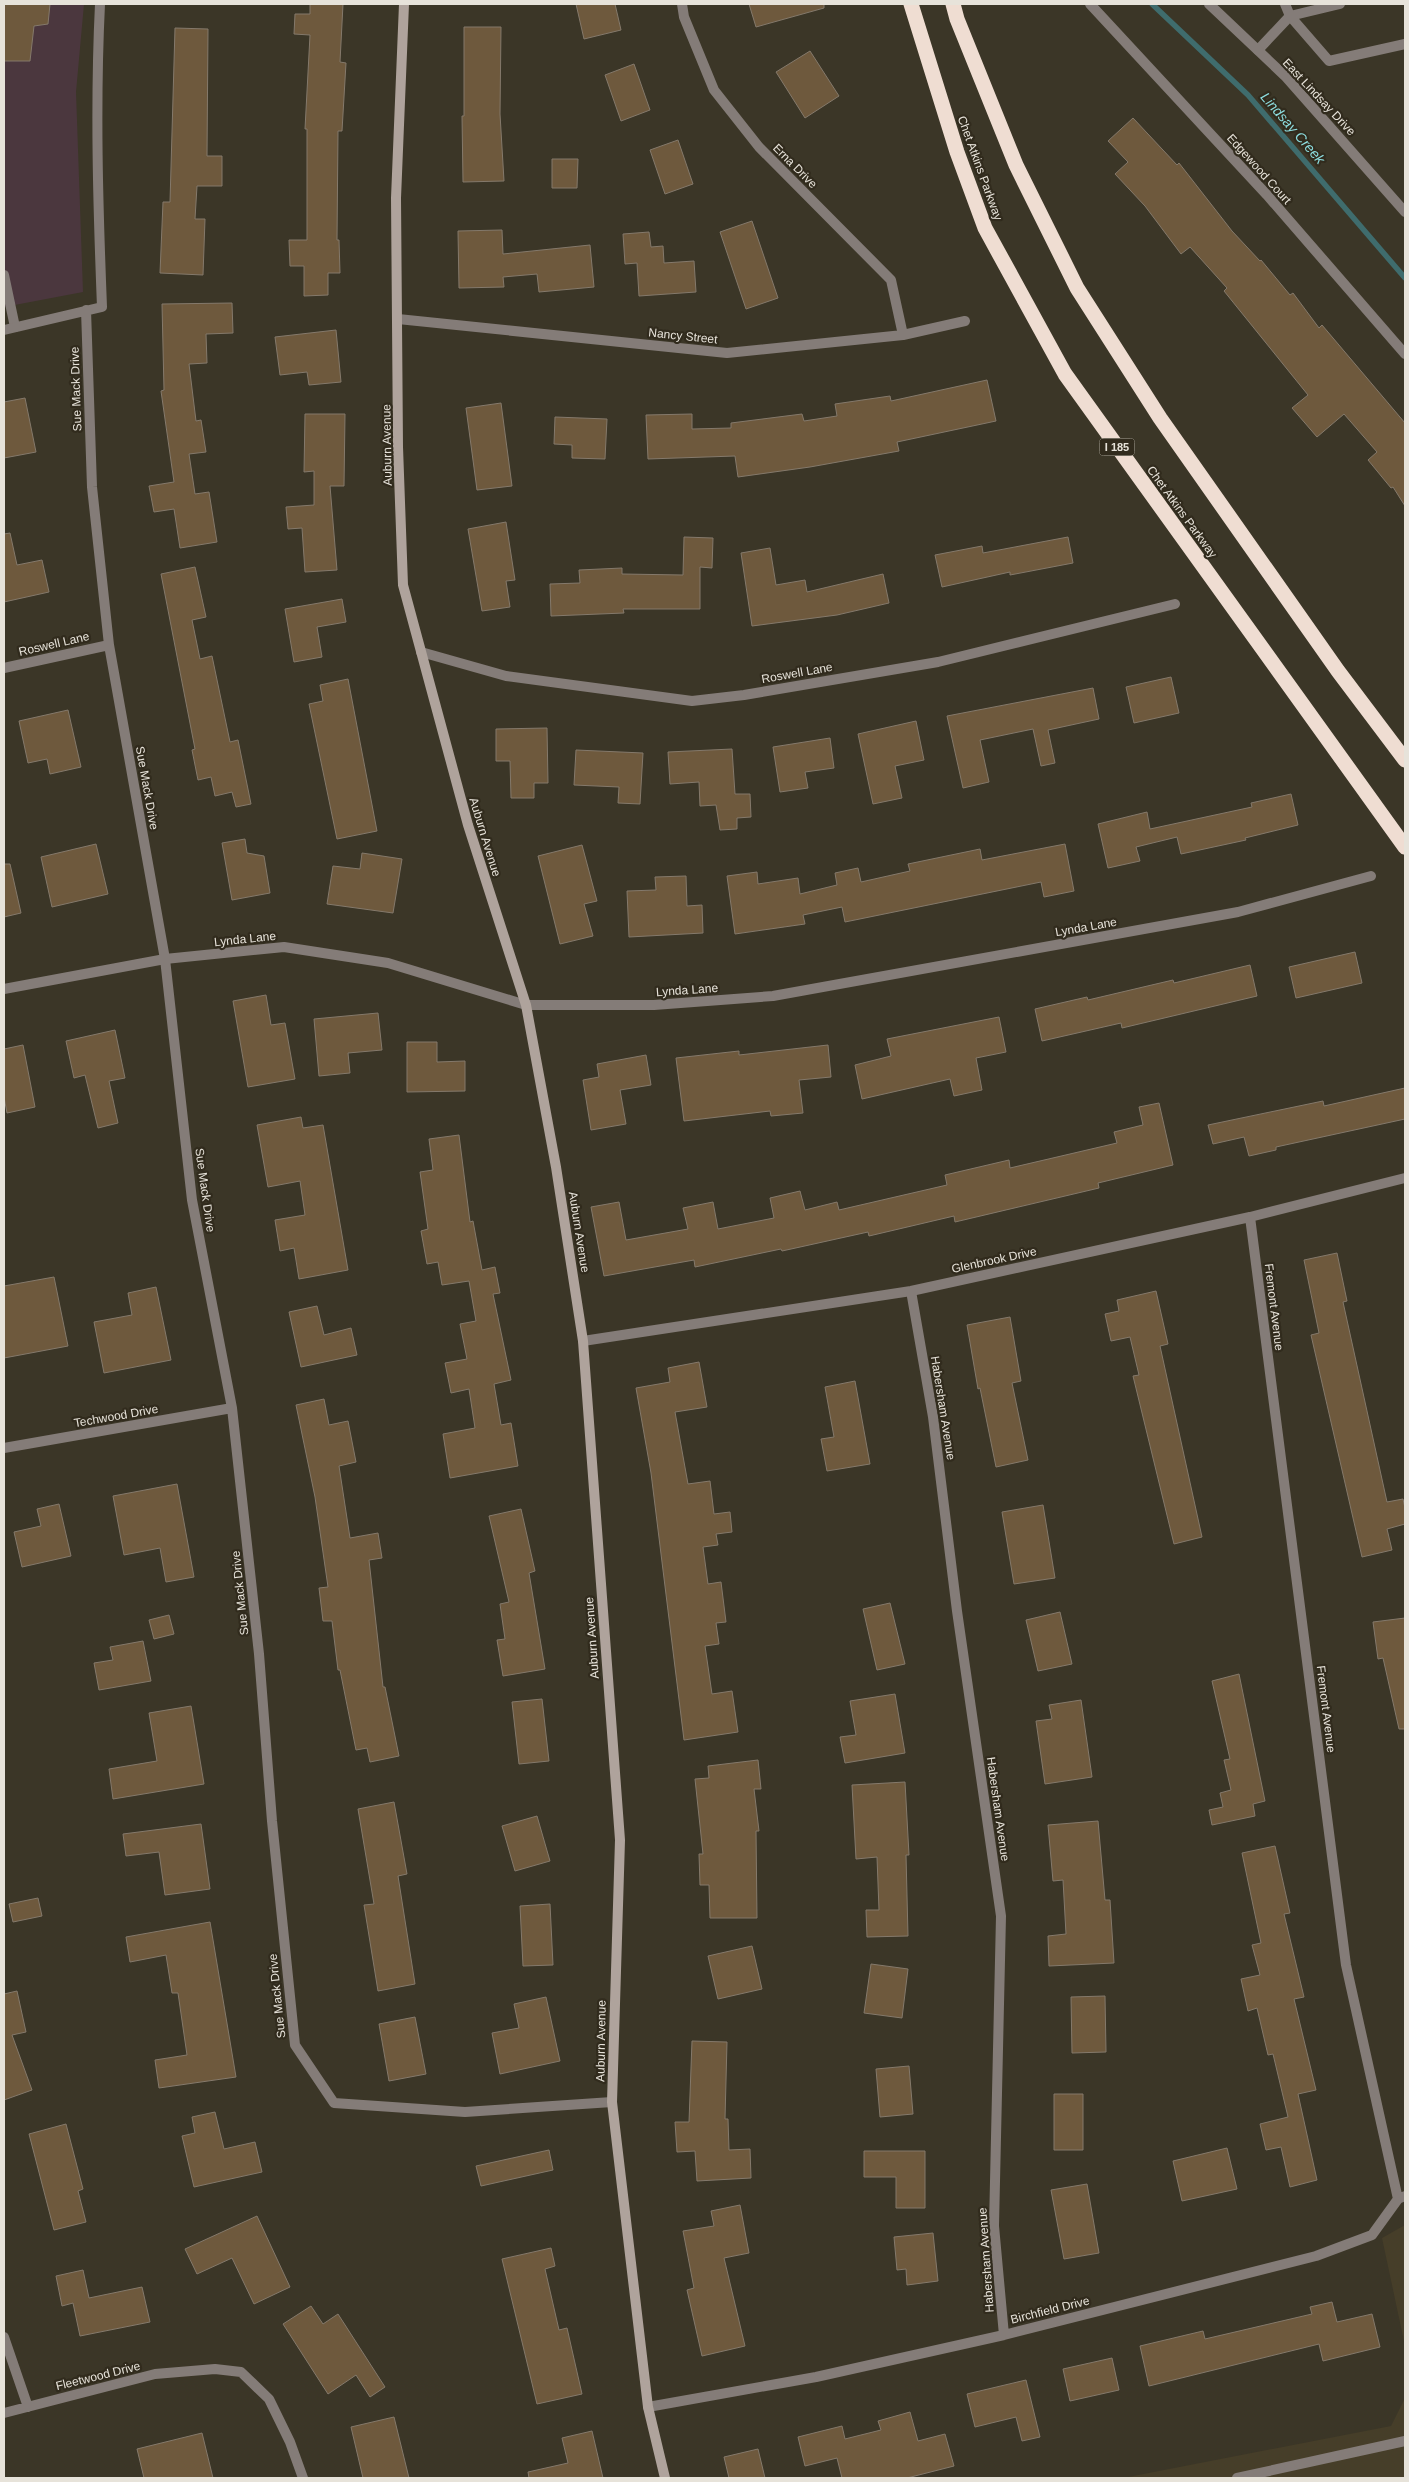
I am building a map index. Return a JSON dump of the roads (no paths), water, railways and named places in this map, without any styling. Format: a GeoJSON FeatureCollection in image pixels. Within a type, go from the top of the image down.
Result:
{"type":"FeatureCollection","features":[{"type":"Feature","properties":{"kind":"highway","name":"Chet Atkins Parkway"},"geometry":{"type":"LineString","coordinates":[[911,4],[957,152],[985,228],[1065,374],[1405,847]]}},
{"type":"Feature","properties":{"kind":"highway"},"geometry":{"type":"LineString","coordinates":[[953,4],[957,19],[1016,165],[1077,288],[1165,426],[1338,671],[1405,760]]}},
{"type":"Feature","properties":{"kind":"street"},"geometry":{"type":"LineString","coordinates":[[4,330],[102,307],[96,169],[96,86],[100,4]]}},
{"type":"Feature","properties":{"kind":"street","name":"Auburn Avenue"},"geometry":{"type":"LineString","coordinates":[[404,4],[396,198],[398,448],[404,585],[468,825],[526,1005],[556,1167],[583,1340],[620,1840],[612,2102],[648,2407],[665,2478]]}},
{"type":"Feature","properties":{"kind":"street","name":"Erna Drive"},"geometry":{"type":"LineString","coordinates":[[682,4],[684,16],[714,90],[759,147],[891,280],[903,335]]}},
{"type":"Feature","properties":{"kind":"street","name":"Edgewood Court"},"geometry":{"type":"LineString","coordinates":[[1090,4],[1267,195],[1405,354]]}},
{"type":"Feature","properties":{"kind":"street","name":"East Lindsay Drive"},"geometry":{"type":"LineString","coordinates":[[1210,4],[1285,76],[1405,212]]}},
{"type":"Feature","properties":{"kind":"street"},"geometry":{"type":"LineString","coordinates":[[1285,4],[1290,16],[1328,61],[1405,44]]}},
{"type":"Feature","properties":{"kind":"street"},"geometry":{"type":"LineString","coordinates":[[1258,50],[1290,16],[1340,4]]}},
{"type":"Feature","properties":{"kind":"street"},"geometry":{"type":"LineString","coordinates":[[4,275],[15,328]]}},
{"type":"Feature","properties":{"kind":"street","name":"Sue Mack Drive"},"geometry":{"type":"LineString","coordinates":[[86,310],[92,488],[109,645],[165,959],[192,1200],[232,1408],[259,1654],[272,1822],[295,2045],[334,2103],[465,2112],[612,2102]]}},
{"type":"Feature","properties":{"kind":"street","name":"Nancy Street"},"geometry":{"type":"LineString","coordinates":[[398,319],[727,353],[903,335],[965,321]]}},
{"type":"Feature","properties":{"kind":"street","name":"Roswell Lane"},"geometry":{"type":"LineString","coordinates":[[421,652],[506,676],[692,701],[744,695],[938,662],[1175,604]]}},
{"type":"Feature","properties":{"kind":"street","name":"Roswell Lane"},"geometry":{"type":"LineString","coordinates":[[4,668],[109,645]]}},
{"type":"Feature","properties":{"kind":"street","name":"Lynda Lane"},"geometry":{"type":"LineString","coordinates":[[4,989],[165,959],[284,948],[388,963],[526,1005],[654,1004],[773,996],[1238,912],[1371,876]]}},
{"type":"Feature","properties":{"kind":"street","name":"Glenbrook Drive"},"geometry":{"type":"LineString","coordinates":[[583,1340],[911,1291],[1250,1217],[1405,1178]]}},
{"type":"Feature","properties":{"kind":"street","name":"Fremont Avenue"},"geometry":{"type":"LineString","coordinates":[[1250,1217],[1346,1965],[1402,2198]]}},
{"type":"Feature","properties":{"kind":"street","name":"Habersham Avenue"},"geometry":{"type":"LineString","coordinates":[[911,1291],[933,1417],[957,1611],[1001,1916],[994,2226],[1004,2335]]}},
{"type":"Feature","properties":{"kind":"street","name":"Techwood Drive"},"geometry":{"type":"LineString","coordinates":[[4,1448],[232,1408]]}},
{"type":"Feature","properties":{"kind":"street","name":"Birchfield Drive"},"geometry":{"type":"LineString","coordinates":[[648,2407],[816,2377],[1004,2335],[1316,2256],[1372,2235],[1402,2198]]}},
{"type":"Feature","properties":{"kind":"street"},"geometry":{"type":"LineString","coordinates":[[4,2337],[28,2407]]}},
{"type":"Feature","properties":{"kind":"street","name":"Fleetwood Drive"},"geometry":{"type":"LineString","coordinates":[[4,2413],[155,2374],[215,2369],[241,2372],[270,2399],[290,2442],[303,2478]]}},
{"type":"Feature","properties":{"kind":"street"},"geometry":{"type":"LineString","coordinates":[[1237,2478],[1405,2441]]}},
{"type":"Feature","properties":{"kind":"waterway","name":"Lindsay Creek"},"geometry":{"type":"LineString","coordinates":[[1152,4],[1248,95],[1405,278]]}}]}
